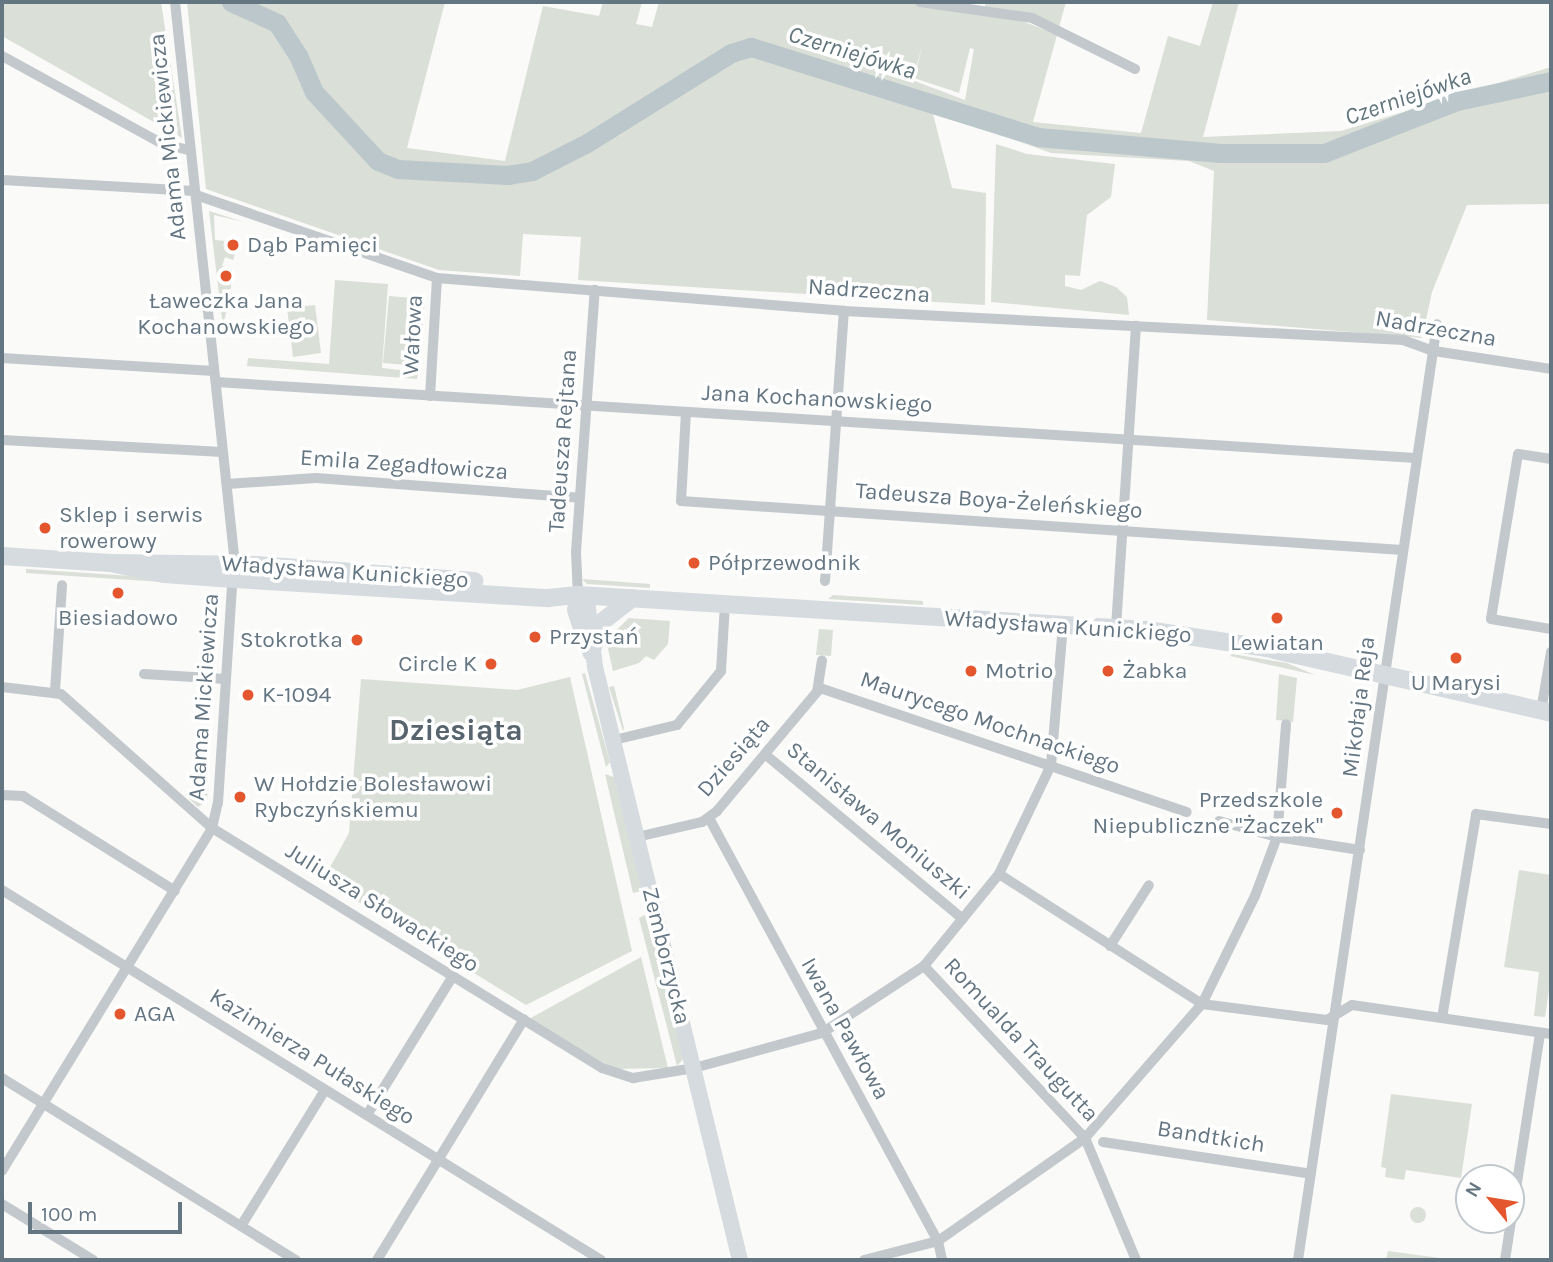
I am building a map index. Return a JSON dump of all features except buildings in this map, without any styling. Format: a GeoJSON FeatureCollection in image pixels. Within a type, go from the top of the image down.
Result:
{"type":"FeatureCollection","features":[{"type":"Feature","properties":{"kind":"main road","name":"Władysława Kunickiego"},"geometry":{"type":"LineString","coordinates":[[2,556],[110,563],[164,574],[234,571],[549,586],[578,595],[1116,628],[1242,644],[1546,712]]}},
{"type":"Feature","properties":{"kind":"main road"},"geometry":{"type":"LineString","coordinates":[[591,652],[603,621],[632,598]]}},
{"type":"Feature","properties":{"kind":"street"},"geometry":{"type":"LineString","coordinates":[[920,2],[1032,18],[1135,69]]}},
{"type":"Feature","properties":{"kind":"street","name":"Adama Mickiewicza"},"geometry":{"type":"LineString","coordinates":[[2,1171],[212,828],[218,803],[234,571],[175,5]]}},
{"type":"Feature","properties":{"kind":"street"},"geometry":{"type":"LineString","coordinates":[[2,56],[163,144],[191,150]]}},
{"type":"Feature","properties":{"kind":"street","name":"Nadrzeczna"},"geometry":{"type":"LineString","coordinates":[[2,180],[195,193],[437,278],[844,311],[1404,340],[1434,351],[1551,369]]}},
{"type":"Feature","properties":{"kind":"street","name":"Wałowa"},"geometry":{"type":"LineString","coordinates":[[430,396],[437,278]]}},
{"type":"Feature","properties":{"kind":"street","name":"Tadeusza Rejtana"},"geometry":{"type":"LineString","coordinates":[[578,595],[579,498],[595,290]]}},
{"type":"Feature","properties":{"kind":"street"},"geometry":{"type":"LineString","coordinates":[[825,581],[844,311]]}},
{"type":"Feature","properties":{"kind":"street","name":"Mikołaja Reja"},"geometry":{"type":"LineString","coordinates":[[1298,1260],[1338,1010],[1387,676],[1402,550],[1437,324]]}},
{"type":"Feature","properties":{"kind":"street"},"geometry":{"type":"LineString","coordinates":[[1116,628],[1136,326]]}},
{"type":"Feature","properties":{"kind":"street","name":"Jana Kochanowskiego"},"geometry":{"type":"LineString","coordinates":[[2,358],[430,396],[1416,458]]}},
{"type":"Feature","properties":{"kind":"street","name":"Tadeusza Boya-Żeleńskiego"},"geometry":{"type":"LineString","coordinates":[[686,412],[681,501],[830,509],[1402,550]]}},
{"type":"Feature","properties":{"kind":"street"},"geometry":{"type":"LineString","coordinates":[[2,440],[223,452]]}},
{"type":"Feature","properties":{"kind":"street"},"geometry":{"type":"LineString","coordinates":[[1551,459],[1518,454],[1491,619],[1551,629]]}},
{"type":"Feature","properties":{"kind":"street","name":"Emila Zegadłowicza"},"geometry":{"type":"LineString","coordinates":[[227,484],[316,478],[579,498]]}},
{"type":"Feature","properties":{"kind":"street"},"geometry":{"type":"LineString","coordinates":[[2,687],[55,691],[62,585]]}},
{"type":"Feature","properties":{"kind":"street","name":"Zemborzycka"},"geometry":{"type":"LineString","coordinates":[[578,595],[588,608],[591,652],[740,1260]]}},
{"type":"Feature","properties":{"kind":"street"},"geometry":{"type":"LineString","coordinates":[[614,740],[677,725],[721,671],[725,604]]}},
{"type":"Feature","properties":{"kind":"street"},"geometry":{"type":"LineString","coordinates":[[1051,765],[1063,625]]}},
{"type":"Feature","properties":{"kind":"street"},"geometry":{"type":"LineString","coordinates":[[1546,712],[1551,652]]}},
{"type":"Feature","properties":{"kind":"street"},"geometry":{"type":"LineString","coordinates":[[820,688],[822,660]]}},
{"type":"Feature","properties":{"kind":"street"},"geometry":{"type":"LineString","coordinates":[[144,674],[226,679]]}},
{"type":"Feature","properties":{"kind":"street","name":"Maurycego Mochnackiego"},"geometry":{"type":"LineString","coordinates":[[820,688],[1187,812]]}},
{"type":"Feature","properties":{"kind":"street","name":"Dziesiąta"},"geometry":{"type":"LineString","coordinates":[[637,837],[709,818],[766,755],[820,688]]}},
{"type":"Feature","properties":{"kind":"street","name":"Juliusza Słowackiego"},"geometry":{"type":"LineString","coordinates":[[55,691],[212,828],[614,1074],[633,1078],[694,1068],[822,1033],[923,966],[999,874],[1051,765]]}},
{"type":"Feature","properties":{"kind":"street"},"geometry":{"type":"LineString","coordinates":[[864,1260],[938,1241],[1084,1138],[1202,1004],[1255,896],[1277,837],[1286,724]]}},
{"type":"Feature","properties":{"kind":"street","name":"Stanisława Moniuszki"},"geometry":{"type":"LineString","coordinates":[[766,755],[963,919]]}},
{"type":"Feature","properties":{"kind":"street"},"geometry":{"type":"LineString","coordinates":[[2,795],[23,796],[175,891]]}},
{"type":"Feature","properties":{"kind":"street"},"geometry":{"type":"LineString","coordinates":[[1442,1018],[1476,814],[1551,824]]}},
{"type":"Feature","properties":{"kind":"street","name":"Iwana Pawłowa"},"geometry":{"type":"LineString","coordinates":[[709,818],[822,1033],[938,1241],[943,1260]]}},
{"type":"Feature","properties":{"kind":"street"},"geometry":{"type":"LineString","coordinates":[[1219,821],[1277,837],[1360,850]]}},
{"type":"Feature","properties":{"kind":"street"},"geometry":{"type":"LineString","coordinates":[[999,874],[1202,1004],[1327,1020],[1338,1010],[1352,1005],[1546,1034],[1505,1260]]}},
{"type":"Feature","properties":{"kind":"street"},"geometry":{"type":"LineString","coordinates":[[1111,946],[1149,885]]}},
{"type":"Feature","properties":{"kind":"street","name":"Kazimierza Pułaskiego"},"geometry":{"type":"LineString","coordinates":[[2,890],[601,1260]]}},
{"type":"Feature","properties":{"kind":"street","name":"Romualda Traugutta"},"geometry":{"type":"LineString","coordinates":[[923,966],[1084,1138],[1136,1260]]}},
{"type":"Feature","properties":{"kind":"street"},"geometry":{"type":"LineString","coordinates":[[367,1115],[453,976]]}},
{"type":"Feature","properties":{"kind":"street"},"geometry":{"type":"LineString","coordinates":[[377,1260],[524,1019]]}},
{"type":"Feature","properties":{"kind":"street"},"geometry":{"type":"LineString","coordinates":[[2,1078],[296,1260]]}},
{"type":"Feature","properties":{"kind":"street"},"geometry":{"type":"LineString","coordinates":[[241,1226],[325,1090]]}},
{"type":"Feature","properties":{"kind":"street","name":"Bandtkich"},"geometry":{"type":"LineString","coordinates":[[1103,1142],[1311,1174]]}},
{"type":"Feature","properties":{"kind":"street"},"geometry":{"type":"LineString","coordinates":[[2,1204],[93,1260]]}},
{"type":"Feature","properties":{"kind":"shaded area"},"geometry":{"type":"Polygon","coordinates":[[[2,2],[161,2],[182,138],[2,36],[2,2]]]}},
{"type":"Feature","properties":{"kind":"shaded area"},"geometry":{"type":"Polygon","coordinates":[[[187,2],[445,2],[407,148],[505,161],[543,6],[599,16],[603,2],[642,2],[636,24],[652,27],[659,2],[903,2],[1020,20],[1057,35],[1033,122],[1141,133],[1168,36],[1200,46],[1213,2],[1239,2],[1203,137],[1341,131],[1551,67],[1551,204],[1467,205],[1432,292],[1422,338],[1207,320],[1214,171],[1189,161],[1051,153],[932,110],[952,188],[986,193],[985,305],[578,280],[581,237],[523,234],[520,276],[439,270],[206,189],[187,2]],[[923,44],[912,80],[965,100],[974,49],[970,48],[959,93],[914,78],[923,44]]]}},
{"type":"Feature","properties":{"kind":"shaded area"},"geometry":{"type":"Polygon","coordinates":[[[986,2],[1066,2],[1059,27],[984,9],[986,2]]]}},
{"type":"Feature","properties":{"kind":"shaded area"},"geometry":{"type":"Polygon","coordinates":[[[996,144],[1027,154],[1115,164],[1111,197],[1087,215],[1080,276],[1065,275],[1065,286],[1081,290],[1100,281],[1116,287],[1127,297],[1129,315],[991,302],[996,144]]]}},
{"type":"Feature","properties":{"kind":"shaded area"},"geometry":{"type":"Polygon","coordinates":[[[209,211],[244,222],[214,215],[215,240],[239,242],[233,260],[225,257],[222,266],[231,269],[231,288],[223,327],[209,211]]]}},
{"type":"Feature","properties":{"kind":"shaded area"},"geometry":{"type":"Polygon","coordinates":[[[335,280],[388,284],[382,368],[418,372],[417,379],[247,366],[248,358],[329,364],[335,280]]]}},
{"type":"Feature","properties":{"kind":"shaded area"},"geometry":{"type":"Polygon","coordinates":[[[389,296],[425,299],[419,366],[383,363],[389,296]]]}},
{"type":"Feature","properties":{"kind":"shaded area"},"geometry":{"type":"Polygon","coordinates":[[[315,305],[321,353],[293,357],[287,308],[315,305]]]}},
{"type":"Feature","properties":{"kind":"shaded area"},"geometry":{"type":"Polygon","coordinates":[[[26,569],[193,580],[193,584],[26,573],[26,569]]]}},
{"type":"Feature","properties":{"kind":"shaded area"},"geometry":{"type":"Polygon","coordinates":[[[582,579],[650,584],[650,588],[587,584],[582,579]]]}},
{"type":"Feature","properties":{"kind":"shaded area"},"geometry":{"type":"Polygon","coordinates":[[[833,595],[923,601],[923,605],[828,599],[833,595]]]}},
{"type":"Feature","properties":{"kind":"shaded area"},"geometry":{"type":"Polygon","coordinates":[[[629,618],[670,621],[668,644],[654,660],[646,656],[639,663],[613,671],[606,640],[629,618]]]}},
{"type":"Feature","properties":{"kind":"shaded area"},"geometry":{"type":"Polygon","coordinates":[[[819,629],[833,630],[831,656],[816,655],[819,629]]]}},
{"type":"Feature","properties":{"kind":"shaded area"},"geometry":{"type":"Polygon","coordinates":[[[1232,654],[1287,663],[1315,675],[1230,656],[1232,654]]]}},
{"type":"Feature","properties":{"kind":"shaded area"},"geometry":{"type":"Polygon","coordinates":[[[585,673],[610,762],[606,767],[582,674],[585,673]]]}},
{"type":"Feature","properties":{"kind":"shaded area"},"geometry":{"type":"Polygon","coordinates":[[[1279,674],[1297,678],[1293,722],[1276,720],[1279,674]]]}},
{"type":"Feature","properties":{"kind":"shaded area"},"geometry":{"type":"Polygon","coordinates":[[[570,677],[632,951],[526,1005],[323,880],[349,833],[361,679],[517,690],[570,677]]]}},
{"type":"Feature","properties":{"kind":"shaded area"},"geometry":{"type":"Polygon","coordinates":[[[614,686],[624,728],[623,731],[609,687],[614,686]]]}},
{"type":"Feature","properties":{"kind":"shaded area"},"geometry":{"type":"Polygon","coordinates":[[[605,774],[614,777],[642,891],[633,893],[605,774]]]}},
{"type":"Feature","properties":{"kind":"shaded area"},"geometry":{"type":"Polygon","coordinates":[[[208,782],[207,801],[198,807],[183,793],[208,782]]]}},
{"type":"Feature","properties":{"kind":"shaded area"},"geometry":{"type":"Polygon","coordinates":[[[1519,870],[1551,875],[1551,976],[1545,1017],[1534,1016],[1539,972],[1504,967],[1519,870]]]}},
{"type":"Feature","properties":{"kind":"shaded area"},"geometry":{"type":"Polygon","coordinates":[[[647,914],[683,1059],[677,1066],[639,918],[647,914]]]}},
{"type":"Feature","properties":{"kind":"shaded area"},"geometry":{"type":"Polygon","coordinates":[[[641,957],[668,1068],[614,1069],[529,1019],[641,957]]]}},
{"type":"Feature","properties":{"kind":"shaded area"},"geometry":{"type":"Polygon","coordinates":[[[1391,1094],[1472,1104],[1463,1164],[1455,1164],[1455,1177],[1406,1170],[1404,1180],[1385,1177],[1386,1168],[1381,1167],[1391,1094]]]}},
{"type":"Feature","properties":{"kind":"shaded area"},"geometry":{"type":"Polygon","coordinates":[[[1418,1207],[1426,1215],[1418,1223],[1410,1215],[1418,1207]]]}},
{"type":"Feature","properties":{"kind":"shaded area"},"geometry":{"type":"Polygon","coordinates":[[[1388,1251],[1447,1259],[1386,1260],[1388,1251]]]}},
{"type":"Feature","properties":{"kind":"waterway","name":"Czerniejówka"},"geometry":{"type":"LineString","coordinates":[[231,2],[277,23],[298,55],[314,92],[378,161],[398,169],[507,175],[532,171],[587,143],[731,53],[751,47],[1038,137],[1220,153],[1324,153],[1457,101],[1551,81]]}},
{"type":"Feature","properties":{"kind":"place","name":"Dąb Pamięci"},"geometry":{"type":"Point","coordinates":[233,245]}},
{"type":"Feature","properties":{"kind":"place","name":"Ławeczka Jana Kochanowskiego"},"geometry":{"type":"Point","coordinates":[226,276]}},
{"type":"Feature","properties":{"kind":"place","name":"Sklep i serwis rowerowy"},"geometry":{"type":"Point","coordinates":[45,528]}},
{"type":"Feature","properties":{"kind":"place","name":"Półprzewodnik"},"geometry":{"type":"Point","coordinates":[694,563]}},
{"type":"Feature","properties":{"kind":"place","name":"Biesiadowo"},"geometry":{"type":"Point","coordinates":[118,593]}},
{"type":"Feature","properties":{"kind":"place","name":"Lewiatan"},"geometry":{"type":"Point","coordinates":[1277,618]}},
{"type":"Feature","properties":{"kind":"place","name":"Przystań"},"geometry":{"type":"Point","coordinates":[535,637]}},
{"type":"Feature","properties":{"kind":"place","name":"Stokrotka"},"geometry":{"type":"Point","coordinates":[357,640]}},
{"type":"Feature","properties":{"kind":"place","name":"U Marysi"},"geometry":{"type":"Point","coordinates":[1456,658]}},
{"type":"Feature","properties":{"kind":"place","name":"Circle K"},"geometry":{"type":"Point","coordinates":[491,664]}},
{"type":"Feature","properties":{"kind":"place","name":"Motrio"},"geometry":{"type":"Point","coordinates":[971,671]}},
{"type":"Feature","properties":{"kind":"place","name":"Żabka"},"geometry":{"type":"Point","coordinates":[1108,671]}},
{"type":"Feature","properties":{"kind":"place","name":"K-1094"},"geometry":{"type":"Point","coordinates":[248,695]}},
{"type":"Feature","properties":{"kind":"place","name":"W Hołdzie Bolesławowi Rybczyńskiemu"},"geometry":{"type":"Point","coordinates":[240,797]}},
{"type":"Feature","properties":{"kind":"place","name":"Przedszkole Niepubliczne \"Żaczek\""},"geometry":{"type":"Point","coordinates":[1337,813]}},
{"type":"Feature","properties":{"kind":"place","name":"AGA"},"geometry":{"type":"Point","coordinates":[120,1014]}},
{"type":"Feature","properties":{"kind":"district","name":"Dziesiąta"},"geometry":{"type":"Point","coordinates":[456,730]}}]}
